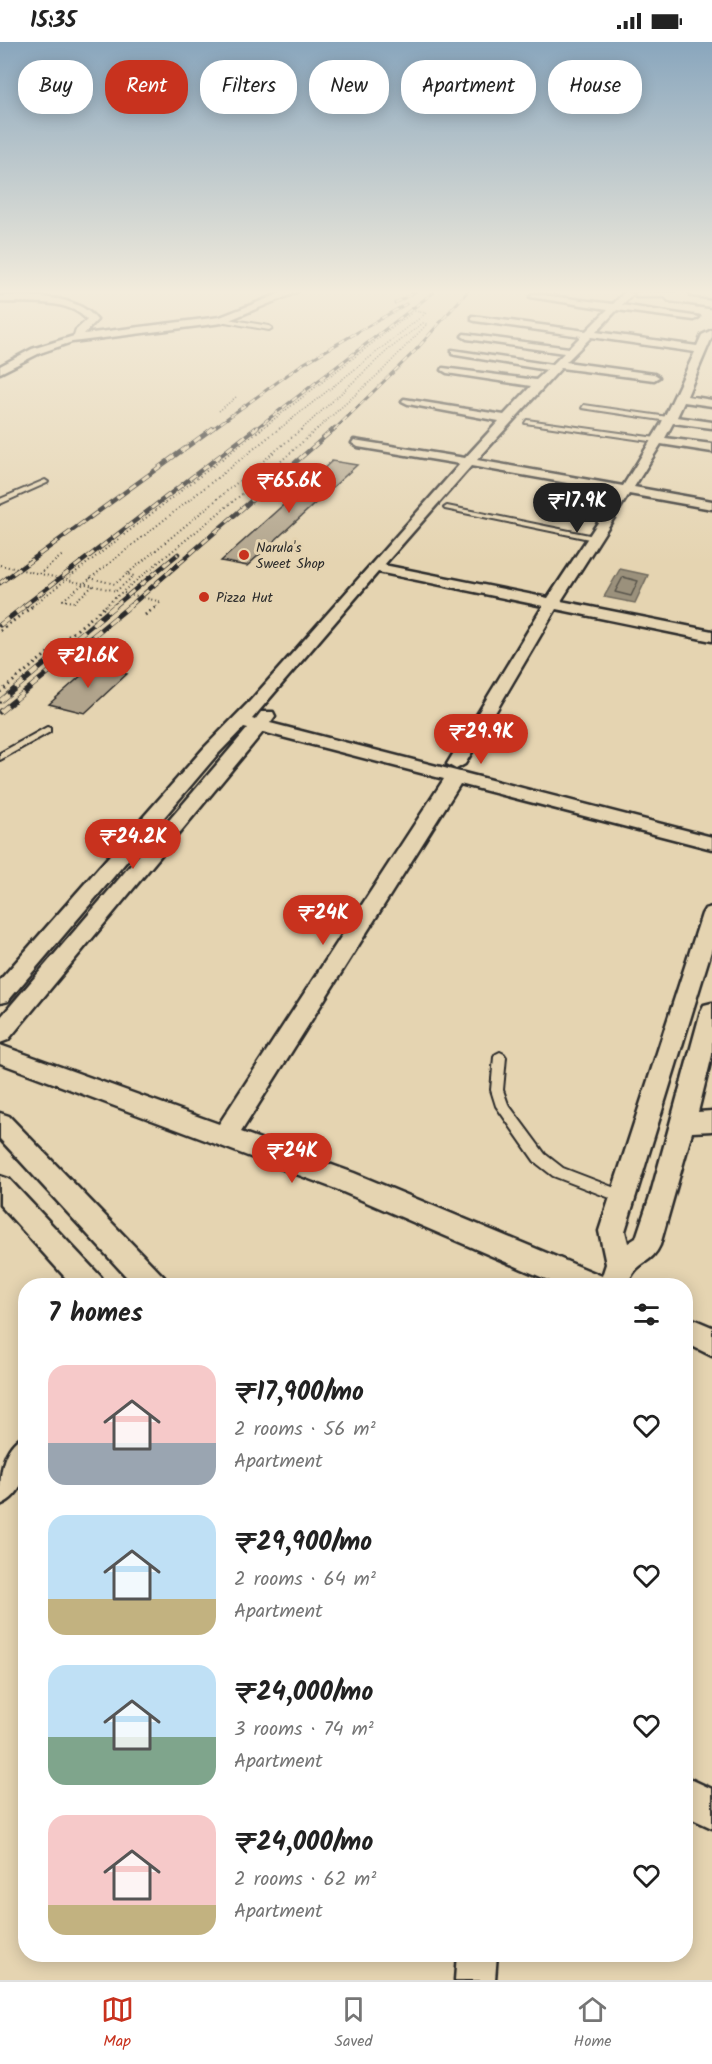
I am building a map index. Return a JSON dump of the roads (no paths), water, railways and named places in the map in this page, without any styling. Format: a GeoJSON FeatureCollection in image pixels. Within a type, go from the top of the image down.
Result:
{"type":"FeatureCollection","features":[{"type":"Feature","properties":{"kind":"street"},"geometry":{"type":"LineString","coordinates":[[529,382],[539,384]]}},
{"type":"Feature","properties":{"kind":"street"},"geometry":{"type":"LineString","coordinates":[[225,1136],[456,770],[551,604],[625,490],[689,382]]}},
{"type":"Feature","properties":{"kind":"street"},"geometry":{"type":"LineString","coordinates":[[0,1034],[375,567],[539,384]]}},
{"type":"Feature","properties":{"kind":"street"},"geometry":{"type":"LineString","coordinates":[[680,398],[712,403]]}},
{"type":"Feature","properties":{"kind":"street"},"geometry":{"type":"LineString","coordinates":[[408,401],[507,418]]}},
{"type":"Feature","properties":{"kind":"street"},"geometry":{"type":"LineString","coordinates":[[668,418],[712,425]]}},
{"type":"Feature","properties":{"kind":"street"},"geometry":{"type":"LineString","coordinates":[[656,440],[712,448]]}},
{"type":"Feature","properties":{"kind":"street"},"geometry":{"type":"LineString","coordinates":[[358,443],[712,505]]}},
{"type":"Feature","properties":{"kind":"street"},"geometry":{"type":"LineString","coordinates":[[375,567],[712,636]]}},
{"type":"Feature","properties":{"kind":"street"},"geometry":{"type":"LineString","coordinates":[[254,718],[456,770],[712,830]]}},
{"type":"Feature","properties":{"kind":"street"},"geometry":{"type":"LineString","coordinates":[[0,995],[254,718]]}},
{"type":"Feature","properties":{"kind":"street"},"geometry":{"type":"LineString","coordinates":[[456,770],[712,843]]}},
{"type":"Feature","properties":{"kind":"street"},"geometry":{"type":"LineString","coordinates":[[616,1275],[612,1231],[712,914]]}},
{"type":"Feature","properties":{"kind":"street"},"geometry":{"type":"LineString","coordinates":[[616,1275],[647,1245],[712,1011]]}},
{"type":"Feature","properties":{"kind":"street"},"geometry":{"type":"LineString","coordinates":[[0,1054],[345,1181],[575,1278]]}},
{"type":"Feature","properties":{"kind":"street"},"geometry":{"type":"LineString","coordinates":[[682,1123],[712,1121]]}},
{"type":"Feature","properties":{"kind":"street"},"geometry":{"type":"LineString","coordinates":[[0,1123],[146,1278]]}},
{"type":"Feature","properties":{"kind":"street"},"geometry":{"type":"LineString","coordinates":[[0,1186],[84,1278]]}},
{"type":"Feature","properties":{"kind":"street"},"geometry":{"type":"LineString","coordinates":[[693,1332],[712,1342]]}},
{"type":"Feature","properties":{"kind":"street"},"geometry":{"type":"LineString","coordinates":[[0,1489],[18,1461]]}},
{"type":"Feature","properties":{"kind":"street"},"geometry":{"type":"LineString","coordinates":[[693,1800],[712,1809]]}},
{"type":"Feature","properties":{"kind":"street"},"geometry":{"type":"LineString","coordinates":[[475,1980],[476,1962]]}},
{"type":"Feature","properties":{"kind":"lane"},"geometry":{"type":"LineString","coordinates":[[584,407],[668,418]]}},
{"type":"Feature","properties":{"kind":"lane"},"geometry":{"type":"LineString","coordinates":[[527,422],[656,440]]}},
{"type":"Feature","properties":{"kind":"lane"},"geometry":{"type":"LineString","coordinates":[[0,502],[45,482]]}},
{"type":"Feature","properties":{"kind":"lane"},"geometry":{"type":"LineString","coordinates":[[447,508],[594,537]]}},
{"type":"Feature","properties":{"kind":"lane"},"geometry":{"type":"LineString","coordinates":[[0,757],[47,730]]}},
{"type":"Feature","properties":{"kind":"lane"},"geometry":{"type":"LineString","coordinates":[[500,1057],[496,1090],[502,1106],[540,1158],[558,1172],[623,1197]]}},
{"type":"Feature","properties":{"kind":"water"},"geometry":{"type":"Polygon","coordinates":[[[620,569],[648,575],[635,603],[604,597],[620,569]]]}},
{"type":"Feature","properties":{"kind":"railway"},"geometry":{"type":"LineString","coordinates":[[211,430],[277,382]]}},
{"type":"Feature","properties":{"kind":"railway"},"geometry":{"type":"LineString","coordinates":[[254,430],[316,382]]}},
{"type":"Feature","properties":{"kind":"railway"},"geometry":{"type":"LineString","coordinates":[[334,430],[383,382]]}},
{"type":"Feature","properties":{"kind":"railway"},"geometry":{"type":"LineString","coordinates":[[0,583],[213,428]]}},
{"type":"Feature","properties":{"kind":"railway"},"geometry":{"type":"LineString","coordinates":[[24,606],[256,428]]}},
{"type":"Feature","properties":{"kind":"railway"},"geometry":{"type":"LineString","coordinates":[[130,606],[335,428]]}},
{"type":"Feature","properties":{"kind":"railway"},"geometry":{"type":"LineString","coordinates":[[115,606],[178,554]]}},
{"type":"Feature","properties":{"kind":"railway"},"geometry":{"type":"LineString","coordinates":[[0,625],[26,605]]}},
{"type":"Feature","properties":{"kind":"railway"},"geometry":{"type":"LineString","coordinates":[[0,701],[116,605]]}},
{"type":"Feature","properties":{"kind":"railway"},"geometry":{"type":"LineString","coordinates":[[0,712],[131,605]]}},
{"type":"Feature","properties":{"kind":"place","name":"Narula's Sweet Shop"},"geometry":{"type":"Point","coordinates":[244,555]}},
{"type":"Feature","properties":{"kind":"place","name":"Pizza Hut"},"geometry":{"type":"Point","coordinates":[204,597]}}]}
